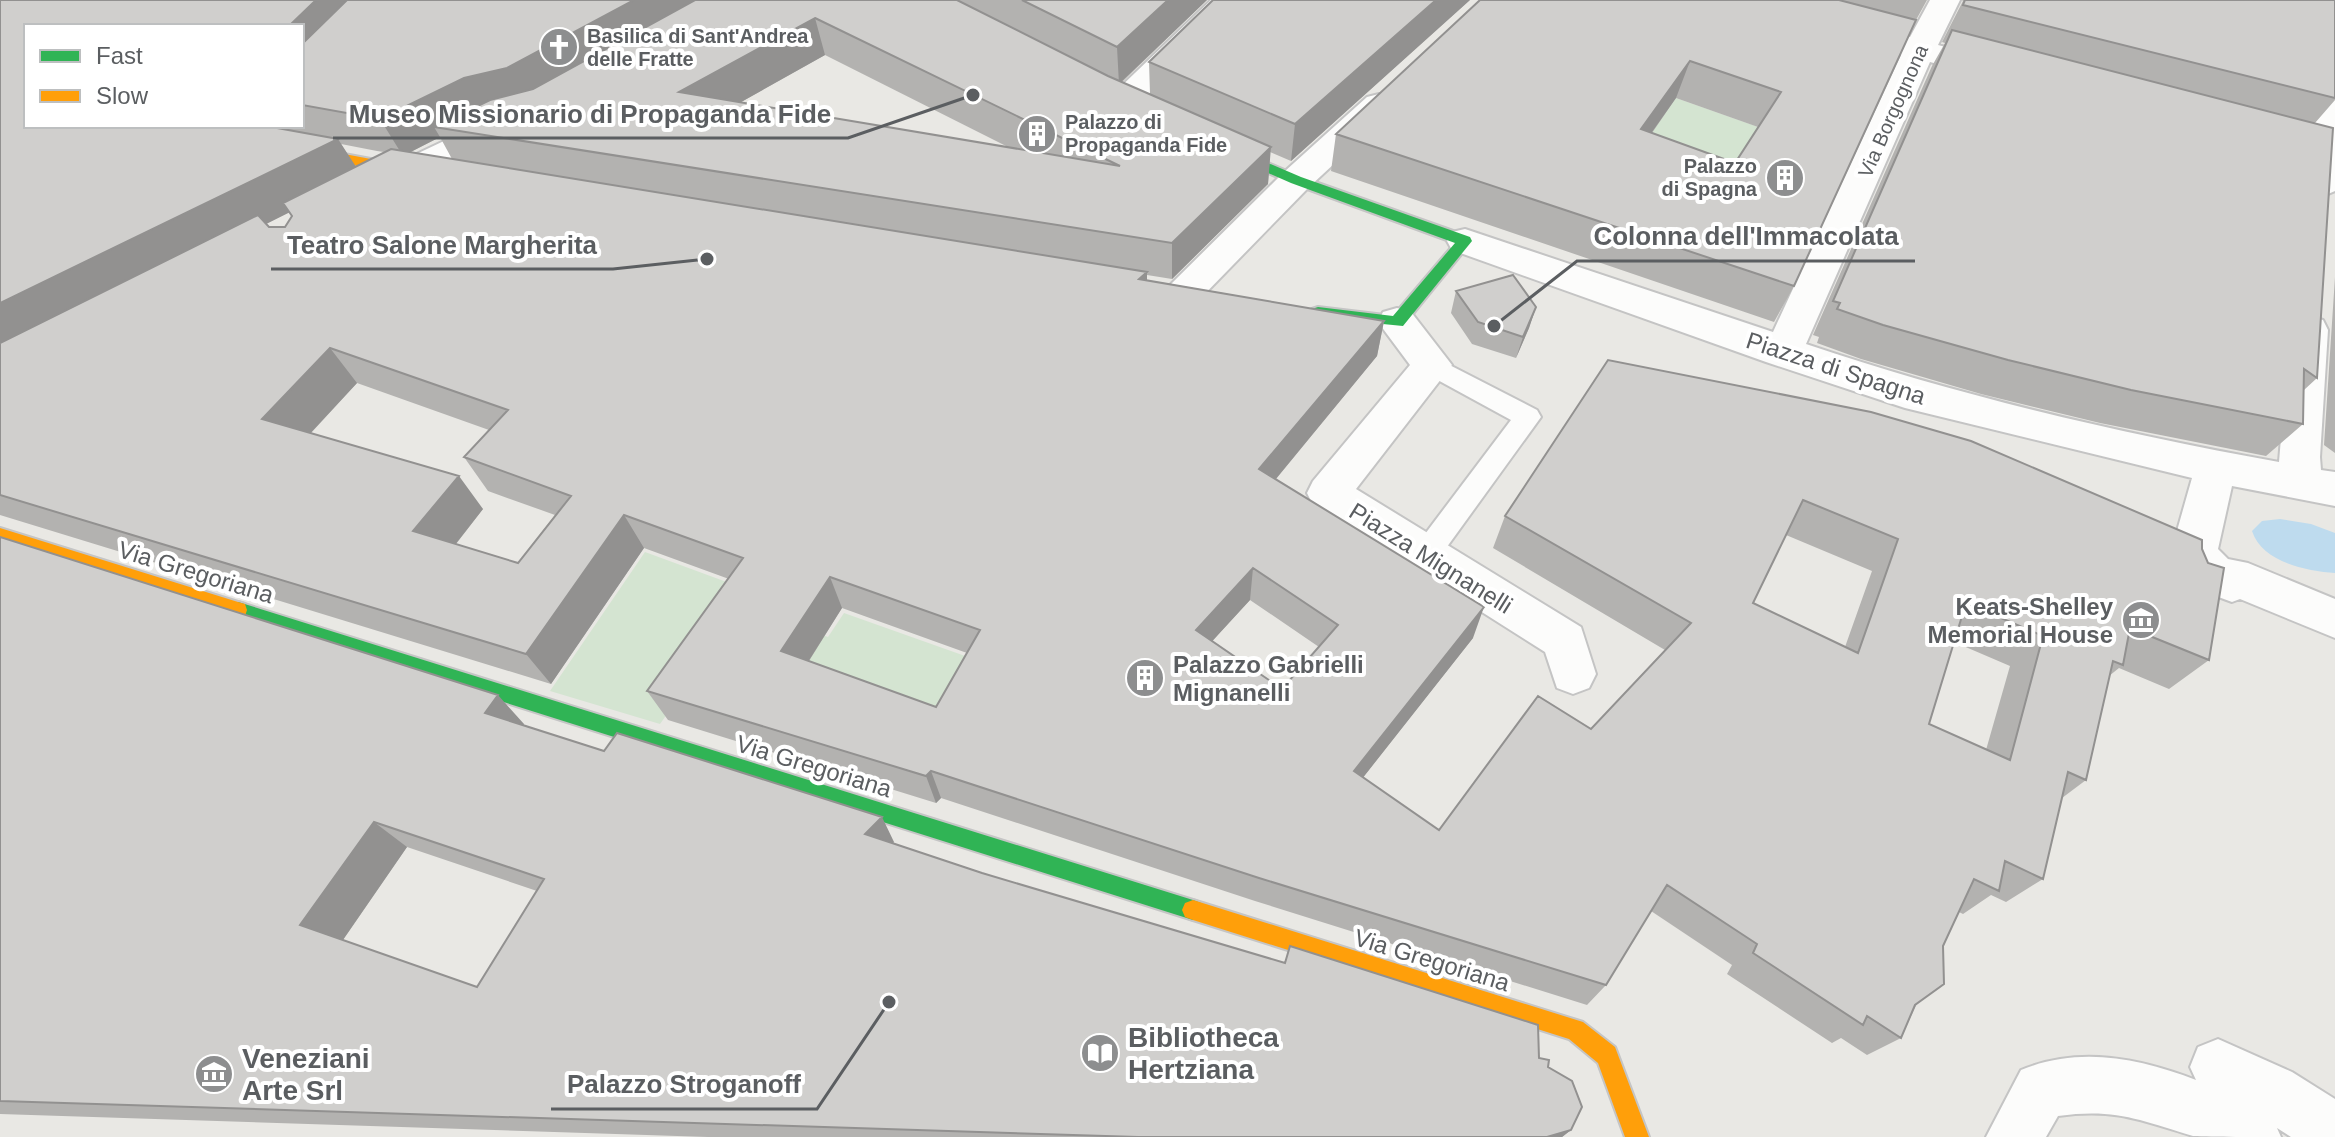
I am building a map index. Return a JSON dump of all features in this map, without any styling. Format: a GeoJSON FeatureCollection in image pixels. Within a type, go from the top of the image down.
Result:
{"type":"FeatureCollection","features":[{"type":"Feature","properties":{"kind":"street"},"geometry":{"type":"LineString","coordinates":[[1123,103],[1229,0]]}},
{"type":"Feature","properties":{"kind":"street"},"geometry":{"type":"LineString","coordinates":[[1730,0],[2026,78]]}},
{"type":"Feature","properties":{"kind":"street","name":"Via Borgognona"},"geometry":{"type":"LineString","coordinates":[[1780,352],[1795,329],[1919,50],[1945,0]]}},
{"type":"Feature","properties":{"kind":"street"},"geometry":{"type":"LineString","coordinates":[[2318,219],[2329,0]]}},
{"type":"Feature","properties":{"kind":"street"},"geometry":{"type":"LineString","coordinates":[[1179,297],[1296,180],[1400,85]]}},
{"type":"Feature","properties":{"kind":"street"},"geometry":{"type":"LineString","coordinates":[[355,198],[423,173],[497,126],[537,116]]}},
{"type":"Feature","properties":{"kind":"street","name":"Piazza di Spagna"},"geometry":{"type":"LineString","coordinates":[[1195,135],[1296,180],[1780,352],[1905,393],[2215,467],[2318,485]]}},
{"type":"Feature","properties":{"kind":"street"},"geometry":{"type":"LineString","coordinates":[[266,144],[423,173]]}},
{"type":"Feature","properties":{"kind":"street"},"geometry":{"type":"LineString","coordinates":[[1397,322],[1465,241]]}},
{"type":"Feature","properties":{"kind":"street"},"geometry":{"type":"LineString","coordinates":[[2312,298],[2299,457],[2318,485]]}},
{"type":"Feature","properties":{"kind":"street"},"geometry":{"type":"LineString","coordinates":[[1307,311],[1397,322],[1432,365]]}},
{"type":"Feature","properties":{"kind":"street","name":"Piazza Mignanelli"},"geometry":{"type":"LineString","coordinates":[[1432,365],[1328,493],[1565,641],[1573,674]]}},
{"type":"Feature","properties":{"kind":"street"},"geometry":{"type":"LineString","coordinates":[[2215,467],[2191,567],[2232,583],[2232,576],[2335,619]]}},
{"type":"Feature","properties":{"kind":"street","name":"Via Gregoriana"},"geometry":{"type":"LineString","coordinates":[[0,535],[1575,1030],[1607,1055],[1637,1137]]}},
{"type":"Feature","properties":{"kind":"street"},"geometry":{"type":"LineString","coordinates":[[2015,1137],[2041,1090],[2093,1084],[2137,1088],[2217,1117],[2272,1091]]}},
{"type":"Feature","properties":{"kind":"lane"},"geometry":{"type":"LineString","coordinates":[[1426,554],[1528,417],[1432,365]]}},
{"type":"Feature","properties":{"kind":"green space"},"geometry":{"type":"Polygon","coordinates":[[[1676,98],[1764,129],[1719,200],[1628,166],[1676,98]]]}},
{"type":"Feature","properties":{"kind":"green space"},"geometry":{"type":"Polygon","coordinates":[[[645,552],[765,596],[747,601],[660,724],[550,691],[645,552]]]}},
{"type":"Feature","properties":{"kind":"green space"},"geometry":{"type":"Polygon","coordinates":[[[844,613],[982,662],[943,731],[763,662],[789,623],[828,637],[844,613]]]}},
{"type":"Feature","properties":{"kind":"water"},"geometry":{"type":"Polygon","coordinates":[[[2280,519],[2311,524],[2335,533],[2335,573],[2286,563],[2265,550],[2252,531],[2262,521],[2280,519]]]}},
{"type":"Feature","properties":{"kind":"building"},"geometry":{"type":"Polygon","coordinates":[[[0,0],[316,0],[291,24],[24,24],[24,128],[277,128],[338,139],[0,303],[0,0]]]}},
{"type":"Feature","properties":{"kind":"building"},"geometry":{"type":"Polygon","coordinates":[[[347,0],[634,0],[507,68],[464,78],[380,119],[304,105],[304,42],[347,0]]]}},
{"type":"Feature","properties":{"kind":"building","name":"Palazzo di Propaganda Fide"},"geometry":{"type":"Polygon","coordinates":[[[695,0],[957,0],[1108,76],[1271,147],[1172,243],[434,127],[490,100],[533,89],[695,0]],[[815,18],[679,92],[1120,166],[815,18]]]}},
{"type":"Feature","properties":{"kind":"building"},"geometry":{"type":"Polygon","coordinates":[[[1022,0],[1168,0],[1117,47],[1022,0]]]}},
{"type":"Feature","properties":{"kind":"building"},"geometry":{"type":"Polygon","coordinates":[[[1213,0],[1436,0],[1295,124],[1149,62],[1213,0]]]}},
{"type":"Feature","properties":{"kind":"building"},"geometry":{"type":"Polygon","coordinates":[[[1480,0],[1839,0],[1916,20],[1794,286],[1336,134],[1480,0]],[[1690,61],[1641,129],[1735,163],[1781,92],[1690,61]]]}},
{"type":"Feature","properties":{"kind":"building"},"geometry":{"type":"Polygon","coordinates":[[[1965,0],[2335,0],[2335,98],[1963,5],[1965,0]]]}},
{"type":"Feature","properties":{"kind":"building"},"geometry":{"type":"Polygon","coordinates":[[[1952,30],[2333,128],[2317,378],[2304,369],[2303,424],[2131,390],[2008,360],[1837,309],[1840,303],[1833,301],[1952,30]]]}},
{"type":"Feature","properties":{"kind":"building"},"geometry":{"type":"Polygon","coordinates":[[[391,149],[1147,272],[1139,279],[1384,321],[1259,469],[1484,607],[1354,771],[1439,830],[1538,696],[1591,729],[1691,623],[1505,516],[1608,360],[1871,412],[1971,441],[2202,540],[2208,563],[2224,568],[2209,660],[2130,628],[2123,665],[2113,661],[2086,780],[2068,772],[2043,879],[2005,861],[1999,891],[1974,879],[1943,946],[1944,984],[1915,1005],[1901,1038],[1867,1016],[1863,1025],[1753,953],[1757,944],[1667,885],[1606,985],[1259,878],[931,771],[926,776],[647,691],[743,558],[624,515],[526,654],[0,495],[0,343],[258,215],[269,227],[285,227],[292,216],[283,203],[391,149]],[[330,348],[262,419],[459,476],[413,531],[518,563],[571,496],[464,457],[508,410],[330,348]],[[1803,500],[1753,603],[1858,653],[1898,539],[1803,500]],[[1253,568],[1196,630],[1282,689],[1338,625],[1253,568]],[[830,577],[781,651],[936,707],[980,630],[830,577]],[[1966,603],[1929,724],[2010,760],[2043,636],[1966,603]]]}},
{"type":"Feature","properties":{"kind":"building"},"geometry":{"type":"Polygon","coordinates":[[[1513,275],[1536,307],[1523,337],[1478,322],[1456,291],[1513,275]]]}},
{"type":"Feature","properties":{"kind":"building"},"geometry":{"type":"Polygon","coordinates":[[[0,537],[498,695],[485,713],[604,751],[617,733],[882,817],[865,834],[982,873],[1285,963],[1290,946],[1538,1025],[1539,1058],[1549,1060],[1548,1067],[1572,1081],[1582,1107],[1571,1130],[1547,1137],[1138,1137],[0,1101],[0,537]],[[374,822],[300,925],[477,987],[544,879],[374,822]]]}},
{"type":"Feature","properties":{"kind":"traffic: fast"},"geometry":{"type":"LineString","coordinates":[[1214,144],[1296,180],[1465,241],[1397,322],[1318,313]]}},
{"type":"Feature","properties":{"kind":"traffic: fast"},"geometry":{"type":"LineString","coordinates":[[238,610],[1193,910]]}},
{"type":"Feature","properties":{"kind":"traffic: slow"},"geometry":{"type":"LineString","coordinates":[[291,149],[424,174]]}},
{"type":"Feature","properties":{"kind":"traffic: slow"},"geometry":{"type":"LineString","coordinates":[[0,535],[238,610]]}},
{"type":"Feature","properties":{"kind":"traffic: slow"},"geometry":{"type":"LineString","coordinates":[[1193,910],[1575,1030],[1607,1055],[1637,1137]]}},
{"type":"Feature","properties":{"kind":"place","name":"Basilica di Sant'Andrea delle Fratte"},"geometry":{"type":"Point","coordinates":[559,47]}},
{"type":"Feature","properties":{"kind":"place","name":"Museo Missionario di Propaganda Fide"},"geometry":{"type":"Point","coordinates":[973,95]}},
{"type":"Feature","properties":{"kind":"place","name":"Palazzo di Propaganda Fide"},"geometry":{"type":"Point","coordinates":[1037,134]}},
{"type":"Feature","properties":{"kind":"place","name":"Palazzo di Spagna"},"geometry":{"type":"Point","coordinates":[1785,178]}},
{"type":"Feature","properties":{"kind":"place","name":"Teatro Salone Margherita"},"geometry":{"type":"Point","coordinates":[707,259]}},
{"type":"Feature","properties":{"kind":"place","name":"Colonna dell'Immacolata"},"geometry":{"type":"Point","coordinates":[1494,326]}},
{"type":"Feature","properties":{"kind":"place","name":"Keats-Shelley Memorial House"},"geometry":{"type":"Point","coordinates":[2141,620]}},
{"type":"Feature","properties":{"kind":"place","name":"Palazzo Gabrielli Mignanelli"},"geometry":{"type":"Point","coordinates":[1145,678]}},
{"type":"Feature","properties":{"kind":"place","name":"Palazzo Stroganoff"},"geometry":{"type":"Point","coordinates":[889,1002]}},
{"type":"Feature","properties":{"kind":"place","name":"Bibliotheca Hertziana"},"geometry":{"type":"Point","coordinates":[1100,1053]}},
{"type":"Feature","properties":{"kind":"place","name":"Veneziani Arte Srl"},"geometry":{"type":"Point","coordinates":[214,1074]}}]}
